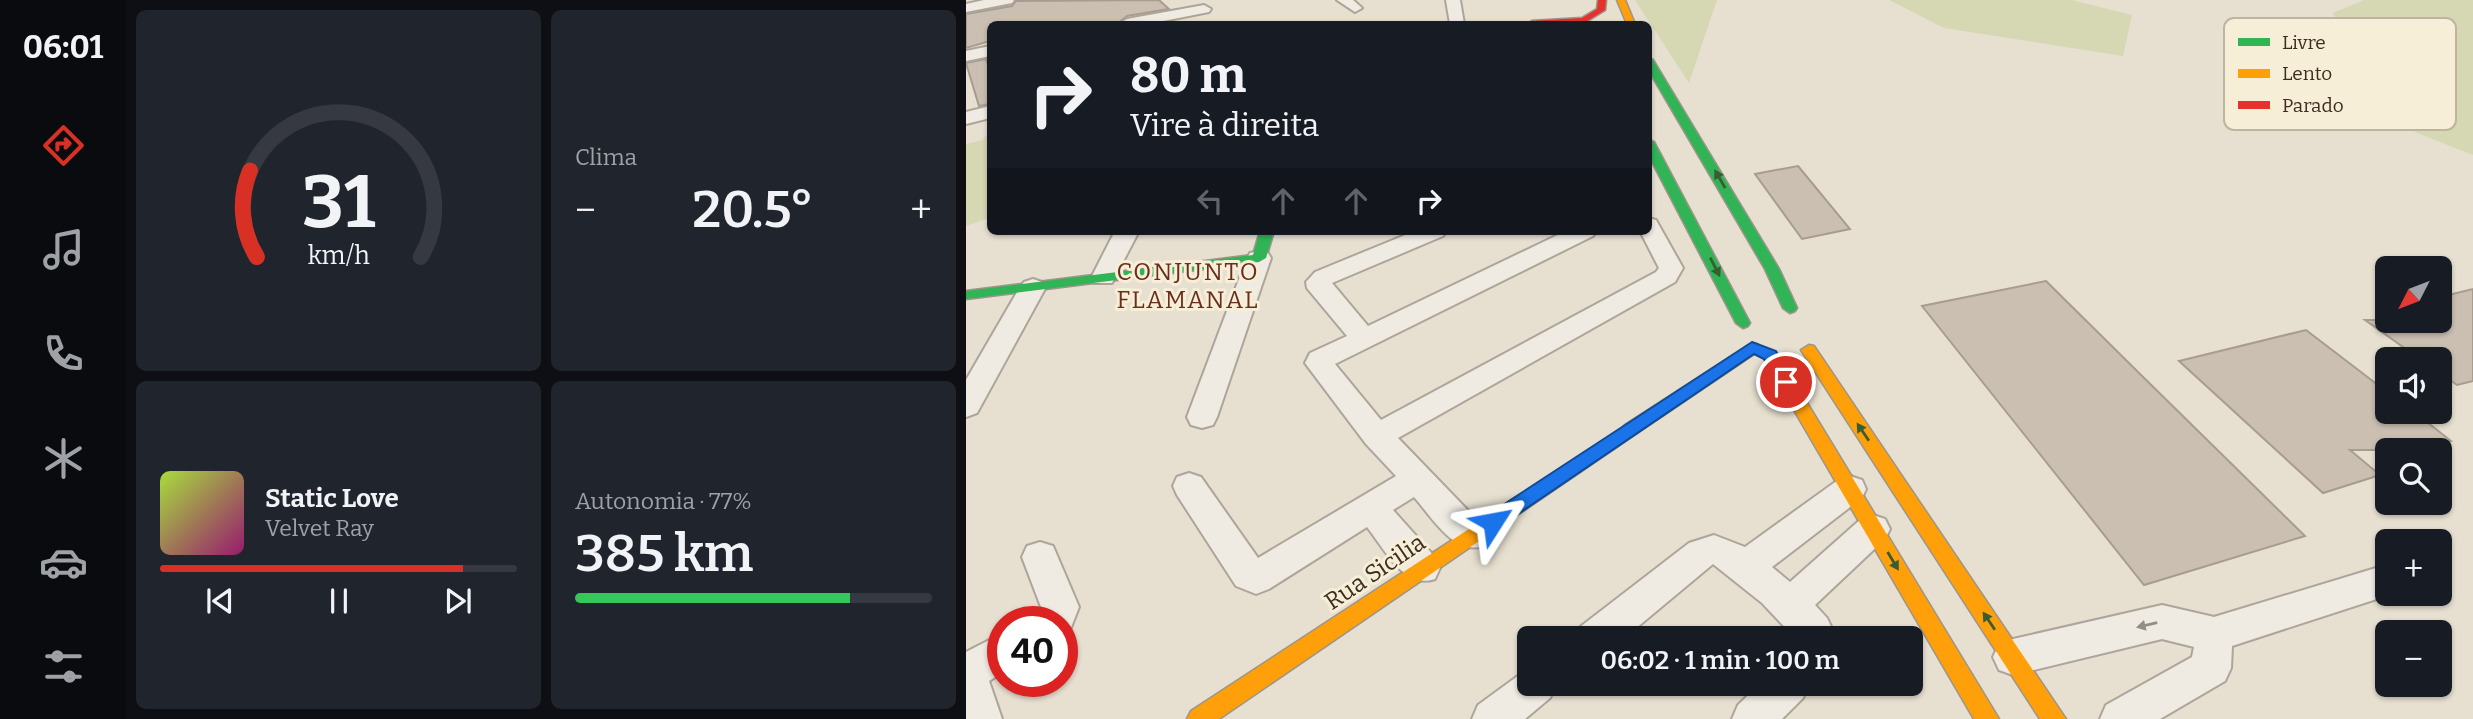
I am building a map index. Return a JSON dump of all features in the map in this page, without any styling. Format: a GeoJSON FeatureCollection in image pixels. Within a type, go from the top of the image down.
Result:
{"type":"FeatureCollection","features":[{"type":"Feature","properties":{"kind":"street"},"geometry":{"type":"LineString","coordinates":[[966,8],[1007,0]]}},
{"type":"Feature","properties":{"kind":"street"},"geometry":{"type":"LineString","coordinates":[[1453,0],[1456,21]]}},
{"type":"Feature","properties":{"kind":"street"},"geometry":{"type":"LineString","coordinates":[[1577,0],[1585,21]]}},
{"type":"Feature","properties":{"kind":"street"},"geometry":{"type":"LineString","coordinates":[[1586,21],[1601,10],[1602,0]]}},
{"type":"Feature","properties":{"kind":"street"},"geometry":{"type":"LineString","coordinates":[[1621,0],[1630,21]]}},
{"type":"Feature","properties":{"kind":"street"},"geometry":{"type":"LineString","coordinates":[[1138,21],[1200,5],[1213,21]]}},
{"type":"Feature","properties":{"kind":"street"},"geometry":{"type":"LineString","coordinates":[[966,56],[987,52]]}},
{"type":"Feature","properties":{"kind":"street"},"geometry":{"type":"LineString","coordinates":[[1652,67],[1679,117],[1712,166],[1781,281],[1790,308]]}},
{"type":"Feature","properties":{"kind":"street"},"geometry":{"type":"LineString","coordinates":[[966,118],[987,113]]}},
{"type":"Feature","properties":{"kind":"street"},"geometry":{"type":"LineString","coordinates":[[1652,149],[1748,318],[1743,336],[1752,348],[1770,355],[1791,356],[1813,344],[2054,719]]}},
{"type":"Feature","properties":{"kind":"street"},"geometry":{"type":"LineString","coordinates":[[1377,436],[1666,277],[1671,268],[1652,232]]}},
{"type":"Feature","properties":{"kind":"street"},"geometry":{"type":"LineString","coordinates":[[1103,278],[1125,235]]}},
{"type":"Feature","properties":{"kind":"street"},"geometry":{"type":"LineString","coordinates":[[1202,417],[1265,235]]}},
{"type":"Feature","properties":{"kind":"street"},"geometry":{"type":"LineString","coordinates":[[1364,339],[1320,288],[1319,282],[1324,277],[1425,235]]}},
{"type":"Feature","properties":{"kind":"street"},"geometry":{"type":"LineString","coordinates":[[1471,536],[1377,436],[1319,363],[1320,360],[1577,235]]}},
{"type":"Feature","properties":{"kind":"street"},"geometry":{"type":"LineString","coordinates":[[966,295],[1259,258]]}},
{"type":"Feature","properties":{"kind":"street"},"geometry":{"type":"LineString","coordinates":[[966,407],[1033,287]]}},
{"type":"Feature","properties":{"kind":"street"},"geometry":{"type":"LineString","coordinates":[[1770,307],[1790,308],[1807,314]]}},
{"type":"Feature","properties":{"kind":"street","name":"Rua Sicilia"},"geometry":{"type":"LineString","coordinates":[[1199,719],[1752,348]]}},
{"type":"Feature","properties":{"kind":"street"},"geometry":{"type":"LineString","coordinates":[[1770,355],[1987,719]]}},
{"type":"Feature","properties":{"kind":"street"},"geometry":{"type":"LineString","coordinates":[[1189,486],[1249,575],[1256,578],[1416,480]]}},
{"type":"Feature","properties":{"kind":"street"},"geometry":{"type":"LineString","coordinates":[[1745,567],[1850,489]]}},
{"type":"Feature","properties":{"kind":"street"},"geometry":{"type":"LineString","coordinates":[[1370,507],[1422,568]]}},
{"type":"Feature","properties":{"kind":"street"},"geometry":{"type":"LineString","coordinates":[[1790,605],[1873,528]]}},
{"type":"Feature","properties":{"kind":"street"},"geometry":{"type":"LineString","coordinates":[[1610,626],[1701,553],[1711,549],[1724,552],[1745,567],[1790,605],[1807,626]]}},
{"type":"Feature","properties":{"kind":"street"},"geometry":{"type":"LineString","coordinates":[[1040,557],[1060,606]]}},
{"type":"Feature","properties":{"kind":"street"},"geometry":{"type":"LineString","coordinates":[[2013,657],[2162,622],[2214,634],[2375,584]]}},
{"type":"Feature","properties":{"kind":"street"},"geometry":{"type":"LineString","coordinates":[[2121,719],[2211,668],[2214,634]]}},
{"type":"Feature","properties":{"kind":"street"},"geometry":{"type":"LineString","coordinates":[[981,719],[966,673],[987,661]]}},
{"type":"Feature","properties":{"kind":"street"},"geometry":{"type":"LineString","coordinates":[[1493,719],[1521,696]]}},
{"type":"Feature","properties":{"kind":"street"},"geometry":{"type":"LineString","coordinates":[[1753,719],[1777,696]]}},
{"type":"Feature","properties":{"kind":"green space"},"geometry":{"type":"Polygon","coordinates":[[[1635,0],[1717,0],[1689,83],[1652,26],[1652,21],[1649,21],[1635,0]]]}},
{"type":"Feature","properties":{"kind":"green space"},"geometry":{"type":"Polygon","coordinates":[[[1889,0],[2072,0],[2132,15],[2123,56],[1944,28],[1889,0]]]}},
{"type":"Feature","properties":{"kind":"green space"},"geometry":{"type":"Polygon","coordinates":[[[2364,0],[2473,0],[2473,155],[2410,130],[2456,130],[2456,18],[2336,18],[2333,13],[2364,0]]]}},
{"type":"Feature","properties":{"kind":"green space"},"geometry":{"type":"Polygon","coordinates":[[[987,134],[987,219],[966,226],[966,144],[982,140],[987,134]]]}},
{"type":"Feature","properties":{"kind":"building"},"geometry":{"type":"Polygon","coordinates":[[[1159,0],[1169,9],[1127,16],[1121,21],[987,21],[987,42],[966,48],[966,14],[1012,6],[1016,1],[1159,0]]]}},
{"type":"Feature","properties":{"kind":"building"},"geometry":{"type":"Polygon","coordinates":[[[986,59],[987,105],[979,106],[966,63],[986,59]]]}},
{"type":"Feature","properties":{"kind":"building"},"geometry":{"type":"Polygon","coordinates":[[[1798,166],[1850,229],[1802,239],[1755,174],[1798,166]]]}},
{"type":"Feature","properties":{"kind":"building"},"geometry":{"type":"Polygon","coordinates":[[[2046,281],[2305,536],[2144,585],[1922,306],[2046,281]]]}},
{"type":"Feature","properties":{"kind":"building"},"geometry":{"type":"Polygon","coordinates":[[[2473,289],[2473,381],[2457,385],[2452,381],[2452,347],[2403,347],[2383,333],[2452,333],[2452,294],[2473,289]]]}},
{"type":"Feature","properties":{"kind":"building"},"geometry":{"type":"Polygon","coordinates":[[[2365,320],[2375,320],[2375,327],[2365,320]]]}},
{"type":"Feature","properties":{"kind":"building"},"geometry":{"type":"Polygon","coordinates":[[[2306,330],[2375,383],[2375,424],[2430,424],[2447,438],[2375,438],[2375,450],[2350,450],[2375,471],[2375,477],[2323,493],[2179,361],[2306,330]]]}},
{"type":"Feature","properties":{"kind":"traffic: fast"},"geometry":{"type":"LineString","coordinates":[[1652,67],[1772,269],[1790,308]]}},
{"type":"Feature","properties":{"kind":"traffic: fast"},"geometry":{"type":"LineString","coordinates":[[1652,150],[1743,323]]}},
{"type":"Feature","properties":{"kind":"traffic: fast"},"geometry":{"type":"LineString","coordinates":[[966,295],[1259,258],[1266,235]]}},
{"type":"Feature","properties":{"kind":"traffic: fast"},"geometry":{"type":"LineString","coordinates":[[1631,429],[1752,348]]}},
{"type":"Feature","properties":{"kind":"traffic: slow"},"geometry":{"type":"LineString","coordinates":[[1621,0],[1630,21]]}},
{"type":"Feature","properties":{"kind":"traffic: slow"},"geometry":{"type":"LineString","coordinates":[[1809,350],[2054,719]]}},
{"type":"Feature","properties":{"kind":"traffic: slow"},"geometry":{"type":"LineString","coordinates":[[1770,355],[1987,719]]}},
{"type":"Feature","properties":{"kind":"traffic: slow"},"geometry":{"type":"LineString","coordinates":[[1199,719],[1631,429]]}},
{"type":"Feature","properties":{"kind":"traffic: jam"},"geometry":{"type":"LineString","coordinates":[[1571,21],[1584,20],[1601,10],[1602,0]]}},
{"type":"Feature","properties":{"kind":"district","name":"CONJUNTO FLAMANAL"},"geometry":{"type":"Point","coordinates":[1188,286]}},
{"type":"Feature","properties":{"kind":"route"},"geometry":{"type":"LineString","coordinates":[[1493,522],[1752,348],[1770,355],[1786,382]]}}]}
